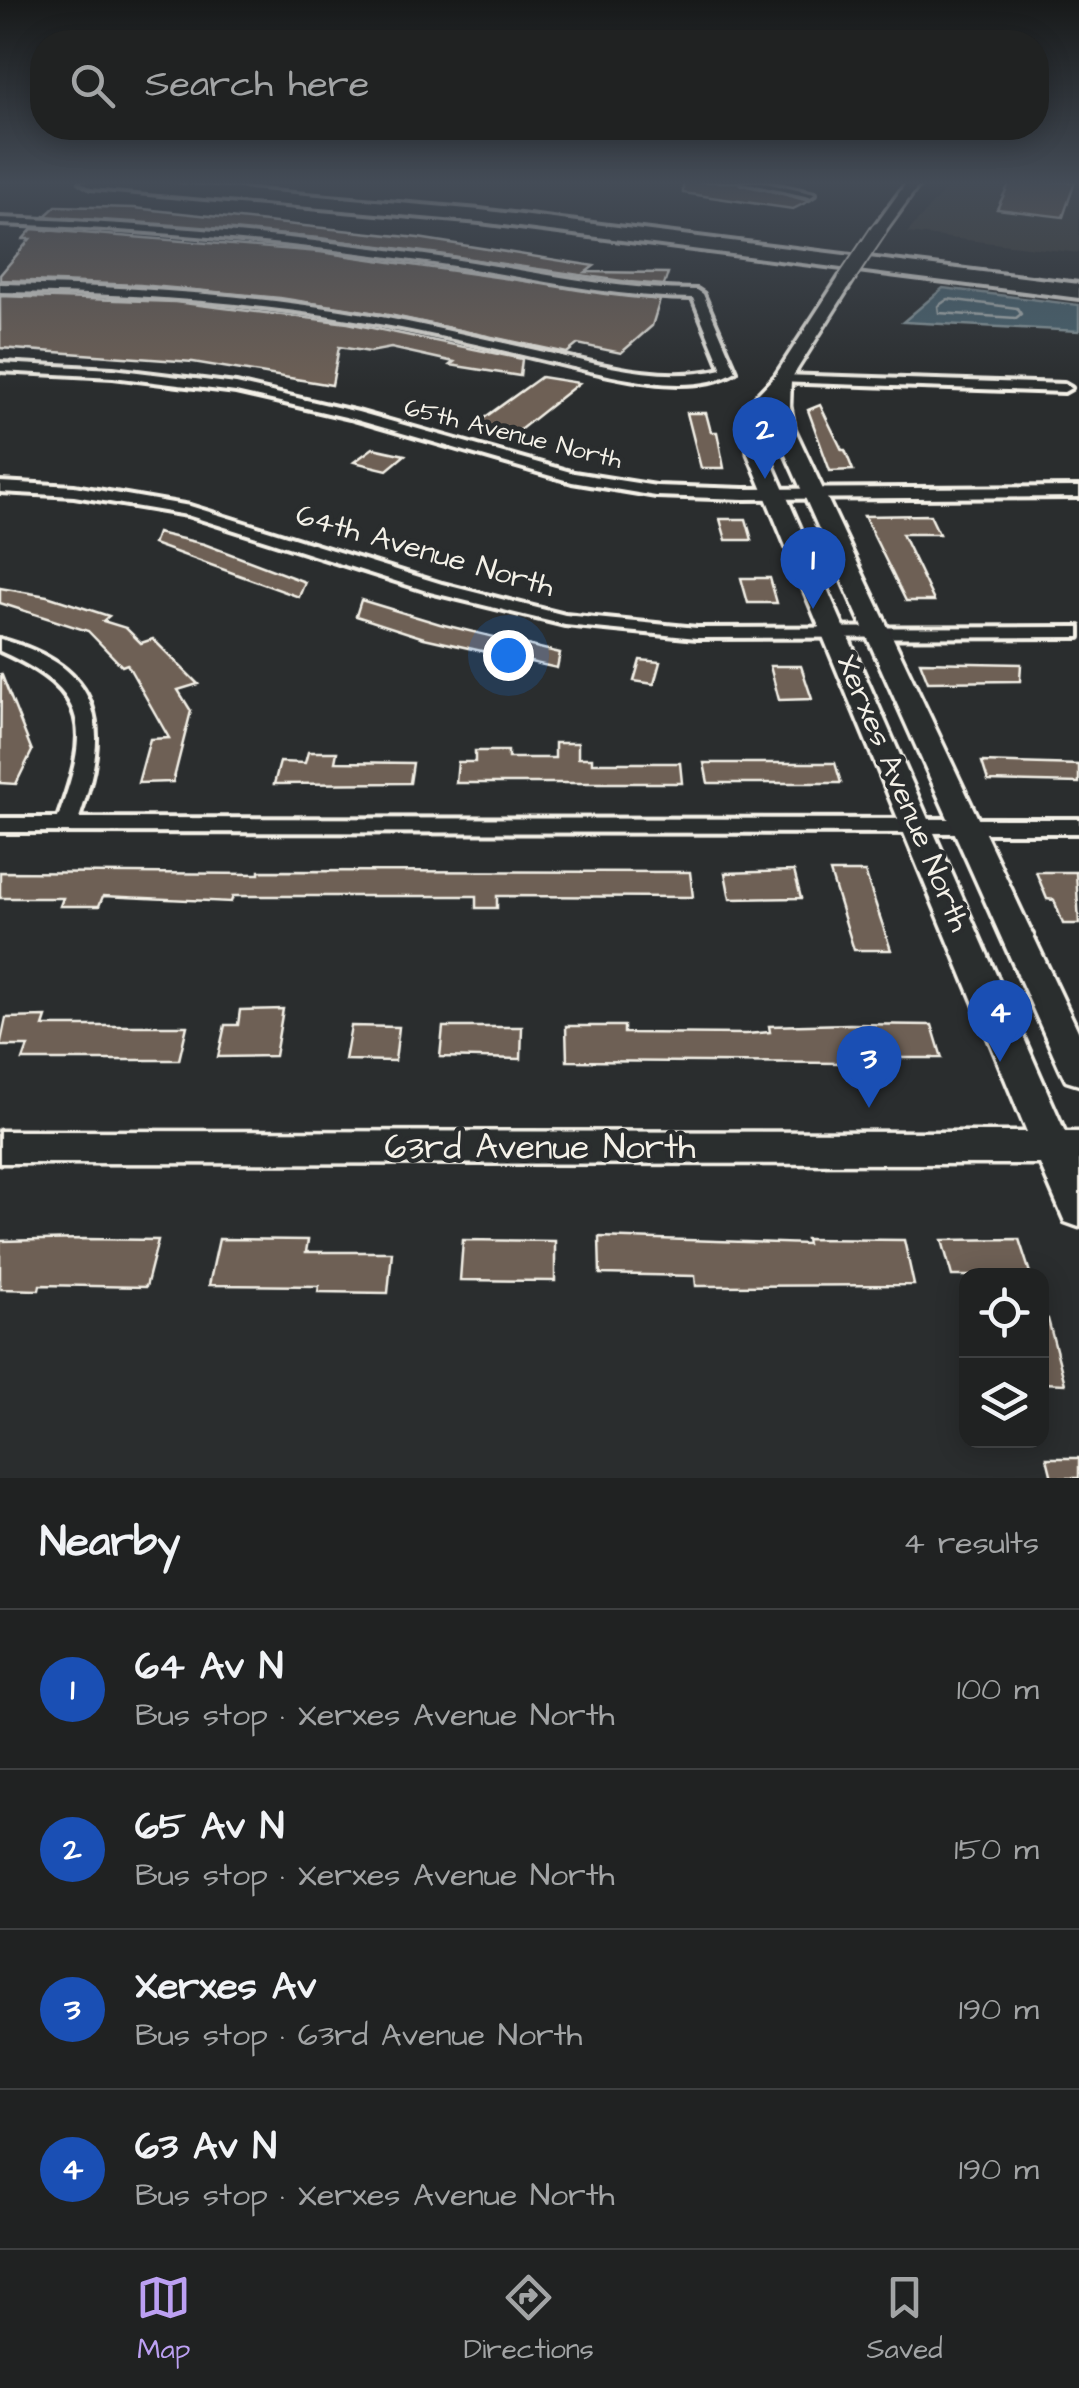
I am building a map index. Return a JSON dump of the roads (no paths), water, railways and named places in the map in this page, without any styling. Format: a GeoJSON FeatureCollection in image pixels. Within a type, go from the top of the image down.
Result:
{"type":"FeatureCollection","features":[{"type":"Feature","properties":{"kind":"highway"},"geometry":{"type":"LineString","coordinates":[[759,251],[1079,291]]}},
{"type":"Feature","properties":{"kind":"highway"},"geometry":{"type":"LineString","coordinates":[[902,251],[1079,272]]}},
{"type":"Feature","properties":{"kind":"street"},"geometry":{"type":"LineString","coordinates":[[0,288],[145,292],[285,306],[425,329],[655,378],[705,379],[729,370],[696,294],[619,292],[480,265],[357,251]]}},
{"type":"Feature","properties":{"kind":"street","name":"Xerxes Avenue North"},"geometry":{"type":"LineString","coordinates":[[864,251],[782,379],[766,394],[758,412],[758,454],[916,824],[1066,1148],[1079,1210]]}},
{"type":"Feature","properties":{"kind":"street","name":"65th Avenue North"},"geometry":{"type":"LineString","coordinates":[[0,368],[113,373],[236,388],[613,484],[700,494],[1079,492]]}},
{"type":"Feature","properties":{"kind":"street","name":"Xerxes Avenue North"},"geometry":{"type":"LineString","coordinates":[[782,379],[780,417],[811,492],[1079,1071]]}},
{"type":"Feature","properties":{"kind":"street"},"geometry":{"type":"LineString","coordinates":[[782,379],[1064,388]]}},
{"type":"Feature","properties":{"kind":"street","name":"64th Avenue North"},"geometry":{"type":"LineString","coordinates":[[0,487],[74,491],[190,511],[436,588],[565,620],[679,632],[1079,632]]}},
{"type":"Feature","properties":{"kind":"street"},"geometry":{"type":"LineString","coordinates":[[0,644],[58,672],[78,695],[88,722],[91,752],[66,825]]}},
{"type":"Feature","properties":{"kind":"street"},"geometry":{"type":"LineString","coordinates":[[0,826],[1079,826]]}},
{"type":"Feature","properties":{"kind":"street","name":"63rd Avenue North"},"geometry":{"type":"LineString","coordinates":[[0,1146],[1066,1148]]}},
{"type":"Feature","properties":{"kind":"water"},"geometry":{"type":"Polygon","coordinates":[[[943,288],[1079,305],[1079,331],[903,322],[943,288]]]}},
{"type":"Feature","properties":{"kind":"place","name":"65 Av N"},"geometry":{"type":"Point","coordinates":[765,479]}},
{"type":"Feature","properties":{"kind":"place","name":"64 Av N"},"geometry":{"type":"Point","coordinates":[813,609]}},
{"type":"Feature","properties":{"kind":"place","name":"63 Av N"},"geometry":{"type":"Point","coordinates":[1000,1062]}},
{"type":"Feature","properties":{"kind":"place","name":"Xerxes Av"},"geometry":{"type":"Point","coordinates":[869,1108]}}]}
